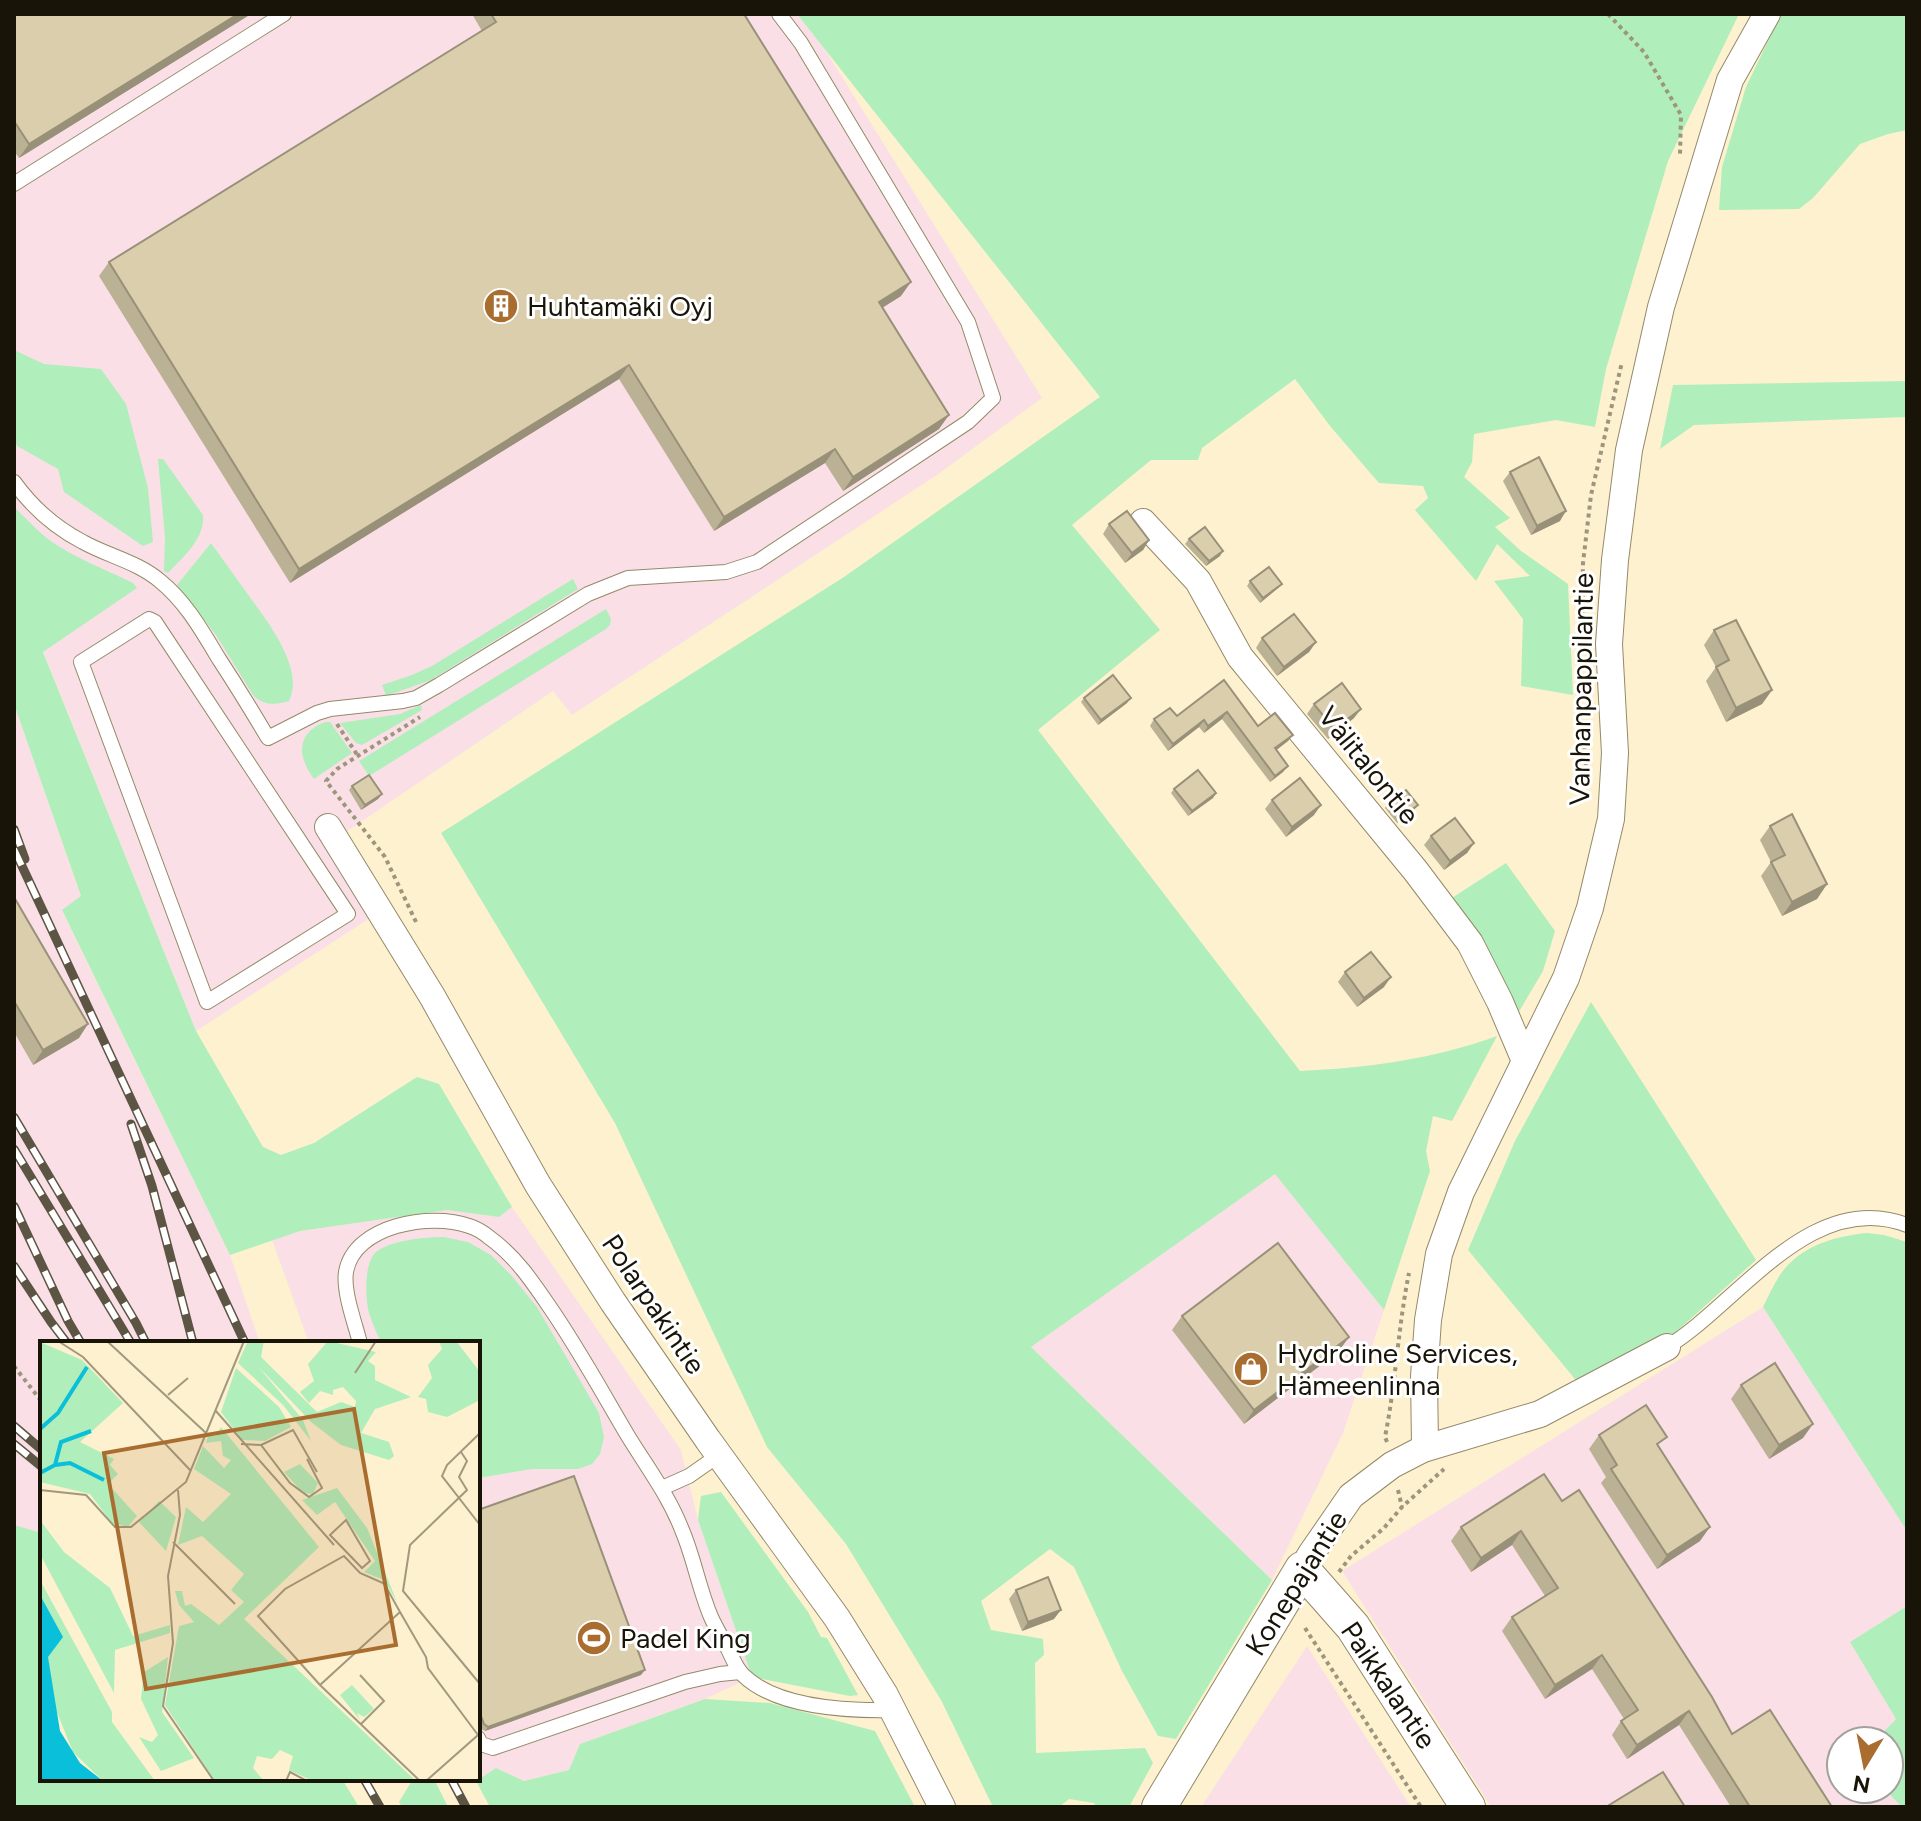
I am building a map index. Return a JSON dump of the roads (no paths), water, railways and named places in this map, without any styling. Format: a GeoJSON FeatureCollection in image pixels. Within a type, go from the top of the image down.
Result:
{"type":"FeatureCollection","features":[{"type":"Feature","properties":{"kind":"street","name":"Vanhanpappilantie"},"geometry":{"type":"LineString","coordinates":[[1423,1449],[1428,1320],[1439,1254],[1461,1192],[1566,978],[1590,908],[1611,819],[1615,753],[1609,644],[1615,560],[1629,450],[1661,307],[1730,80],[1767,14]]}},
{"type":"Feature","properties":{"kind":"street","name":"Välitalontie"},"geometry":{"type":"LineString","coordinates":[[1143,522],[1198,581],[1240,657],[1415,870],[1470,943],[1525,1061]]}},
{"type":"Feature","properties":{"kind":"street","name":"Polarpakintie"},"geometry":{"type":"LineString","coordinates":[[333,834],[432,996],[538,1185],[613,1302],[837,1618],[893,1710],[942,1807]]}},
{"type":"Feature","properties":{"kind":"street","name":"Konepajantie"},"geometry":{"type":"LineString","coordinates":[[1159,1807],[1302,1569],[1351,1496],[1392,1465],[1423,1449],[1540,1414],[1667,1347]]}},
{"type":"Feature","properties":{"kind":"street","name":"Paikkalantie"},"geometry":{"type":"LineString","coordinates":[[1302,1569],[1353,1627],[1468,1807]]}},
{"type":"Feature","properties":{"kind":"lane"},"geometry":{"type":"LineString","coordinates":[[14,184],[284,14]]}},
{"type":"Feature","properties":{"kind":"lane"},"geometry":{"type":"LineString","coordinates":[[14,482],[44,516],[68,533],[139,568],[171,590],[197,623],[268,738],[330,709],[387,705],[416,698],[588,594],[628,578],[726,572],[757,562],[968,422],[993,398],[968,322],[801,43],[779,14]]}},
{"type":"Feature","properties":{"kind":"lane"},"geometry":{"type":"LineString","coordinates":[[149,619],[155,622],[311,859],[348,914],[207,1002],[81,662],[149,619]]}},
{"type":"Feature","properties":{"kind":"lane"},"geometry":{"type":"LineString","coordinates":[[311,859],[333,834]]}},
{"type":"Feature","properties":{"kind":"lane"},"geometry":{"type":"LineString","coordinates":[[1667,1347],[1698,1326],[1779,1254],[1825,1228],[1849,1220],[1873,1218],[1907,1225]]}},
{"type":"Feature","properties":{"kind":"lane"},"geometry":{"type":"LineString","coordinates":[[360,1341],[345,1283],[350,1257],[358,1247],[397,1225],[427,1221],[469,1226],[488,1236],[511,1254],[538,1290],[578,1349],[662,1488],[683,1530],[711,1617],[740,1672],[756,1686],[790,1701],[857,1711],[893,1710]]}},
{"type":"Feature","properties":{"kind":"lane"},"geometry":{"type":"LineString","coordinates":[[662,1488],[689,1476],[719,1455]]}},
{"type":"Feature","properties":{"kind":"lane"},"geometry":{"type":"LineString","coordinates":[[480,1742],[493,1748],[685,1682],[740,1672]]}},
{"type":"Feature","properties":{"kind":"railway"},"geometry":{"type":"LineString","coordinates":[[14,829],[25,859]]}},
{"type":"Feature","properties":{"kind":"railway"},"geometry":{"type":"LineString","coordinates":[[14,849],[244,1341]]}},
{"type":"Feature","properties":{"kind":"railway"},"geometry":{"type":"LineString","coordinates":[[14,1117],[145,1341]]}},
{"type":"Feature","properties":{"kind":"railway"},"geometry":{"type":"LineString","coordinates":[[131,1124],[152,1186],[192,1341]]}},
{"type":"Feature","properties":{"kind":"railway"},"geometry":{"type":"LineString","coordinates":[[14,1149],[130,1341]]}},
{"type":"Feature","properties":{"kind":"railway"},"geometry":{"type":"LineString","coordinates":[[14,1206],[80,1341]]}},
{"type":"Feature","properties":{"kind":"railway"},"geometry":{"type":"LineString","coordinates":[[14,1266],[65,1341]]}},
{"type":"Feature","properties":{"kind":"railway"},"geometry":{"type":"LineString","coordinates":[[14,1426],[40,1448]]}},
{"type":"Feature","properties":{"kind":"railway"},"geometry":{"type":"LineString","coordinates":[[14,1444],[40,1465]]}},
{"type":"Feature","properties":{"kind":"railway"},"geometry":{"type":"LineString","coordinates":[[365,1781],[380,1807]]}},
{"type":"Feature","properties":{"kind":"railway"},"geometry":{"type":"LineString","coordinates":[[452,1781],[466,1807]]}},
{"type":"Feature","properties":{"kind":"place","name":"Huhtamäki Oyj"},"geometry":{"type":"Point","coordinates":[501,306]}},
{"type":"Feature","properties":{"kind":"place","name":"Hydroline Services, Hämeenlinna"},"geometry":{"type":"Point","coordinates":[1251,1369]}},
{"type":"Feature","properties":{"kind":"place","name":"Padel King"},"geometry":{"type":"Point","coordinates":[594,1638]}}]}
